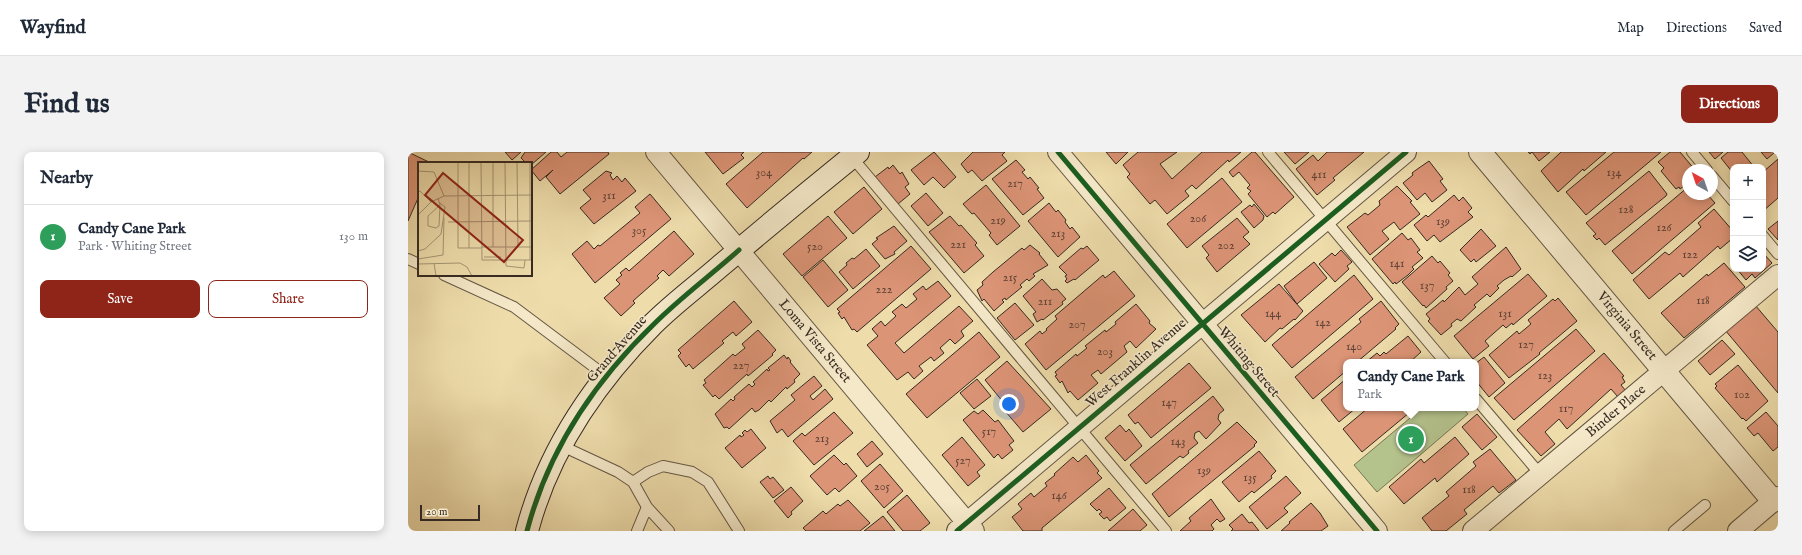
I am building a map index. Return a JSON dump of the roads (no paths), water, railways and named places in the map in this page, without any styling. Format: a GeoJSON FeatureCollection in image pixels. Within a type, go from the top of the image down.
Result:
{"type":"FeatureCollection","features":[{"type":"Feature","properties":{"kind":"main road","name":"Virginia Street"},"geometry":{"type":"LineString","coordinates":[[1480,152],[1776,501]]}},
{"type":"Feature","properties":{"kind":"main road","name":"Grand Avenue"},"geometry":{"type":"LineString","coordinates":[[527,531],[535,499],[560,444],[606,376],[654,324],[852,154]]}},
{"type":"Feature","properties":{"kind":"street","name":"Loma Vista Street"},"geometry":{"type":"LineString","coordinates":[[656,152],[739,250],[966,528]]}},
{"type":"Feature","properties":{"kind":"street","name":"Whiting Street"},"geometry":{"type":"LineString","coordinates":[[1058,152],[1377,531]]}},
{"type":"Feature","properties":{"kind":"street","name":"West Franklin Avenue"},"geometry":{"type":"LineString","coordinates":[[966,528],[1201,323],[1406,152]]}},
{"type":"Feature","properties":{"kind":"street","name":"Binder Place"},"geometry":{"type":"LineString","coordinates":[[1473,531],[1778,275]]}},
{"type":"Feature","properties":{"kind":"street"},"geometry":{"type":"LineString","coordinates":[[1738,531],[1776,501]]}},
{"type":"Feature","properties":{"kind":"lane"},"geometry":{"type":"LineString","coordinates":[[1268,152],[1442,359]]}},
{"type":"Feature","properties":{"kind":"lane"},"geometry":{"type":"LineString","coordinates":[[1692,152],[1702,164]]}},
{"type":"Feature","properties":{"kind":"lane"},"geometry":{"type":"LineString","coordinates":[[852,154],[1166,531]]}},
{"type":"Feature","properties":{"kind":"lane"},"geometry":{"type":"LineString","coordinates":[[1718,183],[1732,200]]}},
{"type":"Feature","properties":{"kind":"lane"},"geometry":{"type":"LineString","coordinates":[[1766,240],[1778,254]]}},
{"type":"Feature","properties":{"kind":"lane"},"geometry":{"type":"LineString","coordinates":[[408,259],[418,264]]}},
{"type":"Feature","properties":{"kind":"lane"},"geometry":{"type":"LineString","coordinates":[[446,276],[514,307],[606,376]]}},
{"type":"Feature","properties":{"kind":"lane"},"geometry":{"type":"LineString","coordinates":[[1479,403],[1540,474]]}},
{"type":"Feature","properties":{"kind":"lane"},"geometry":{"type":"LineString","coordinates":[[560,444],[618,472],[633,482],[647,507],[669,531]]}},
{"type":"Feature","properties":{"kind":"lane"},"geometry":{"type":"LineString","coordinates":[[633,482],[648,472],[663,466],[692,472],[708,482],[739,531]]}},
{"type":"Feature","properties":{"kind":"lane"},"geometry":{"type":"LineString","coordinates":[[1674,531],[1706,505]]}},
{"type":"Feature","properties":{"kind":"lane"},"geometry":{"type":"LineString","coordinates":[[637,531],[647,507]]}},
{"type":"Feature","properties":{"kind":"place","name":"Candy Cane Park"},"geometry":{"type":"Point","coordinates":[1411,439]}}]}
